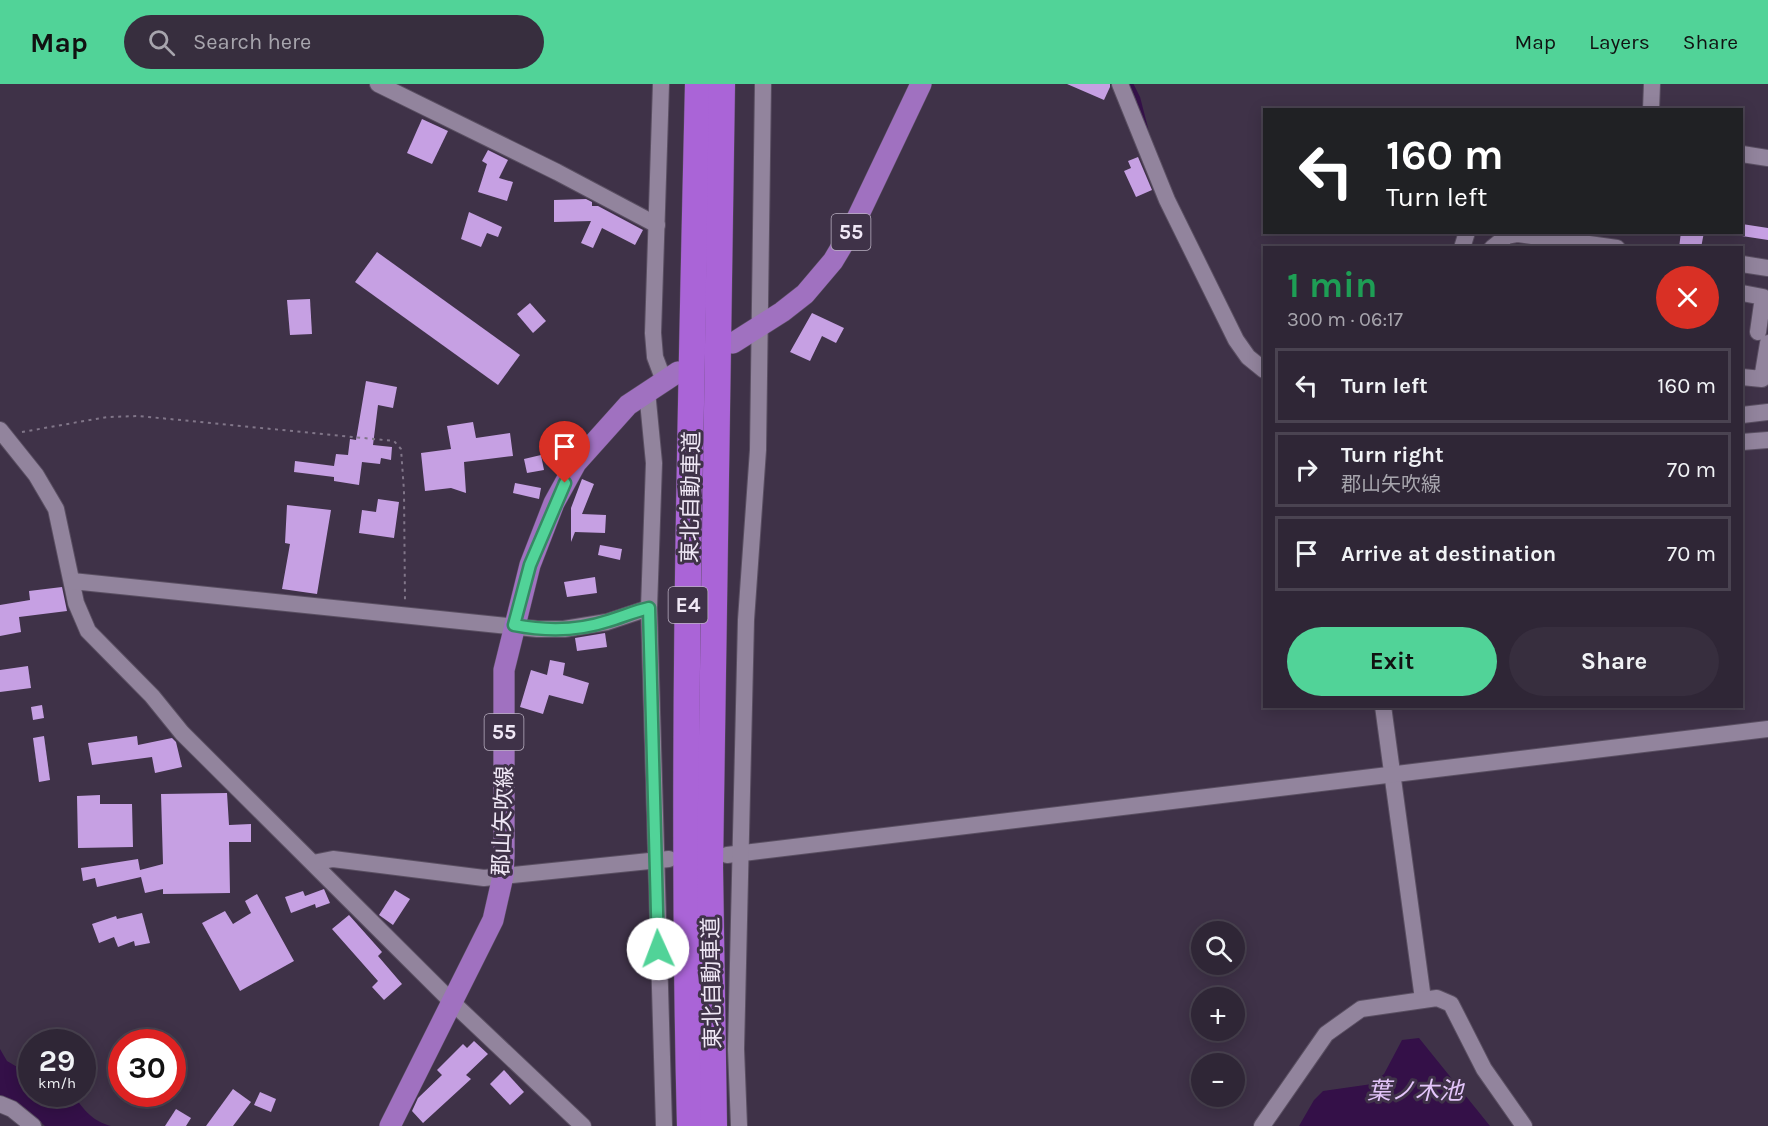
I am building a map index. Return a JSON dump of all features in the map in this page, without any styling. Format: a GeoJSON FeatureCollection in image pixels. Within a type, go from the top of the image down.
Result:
{"type":"FeatureCollection","features":[{"type":"Feature","properties":{"kind":"highway","name":"東北自動車道"},"geometry":{"type":"LineString","coordinates":[[690,1126],[686,956],[686,755],[698,84]]}},
{"type":"Feature","properties":{"kind":"highway","name":"東北自動車道"},"geometry":{"type":"LineString","coordinates":[[714,1126],[710,833],[722,84]]}},
{"type":"Feature","properties":{"kind":"main road","name":"55"},"geometry":{"type":"LineString","coordinates":[[733,343],[760,327],[805,294],[820,278],[843,246],[921,84]]}},
{"type":"Feature","properties":{"kind":"main road","name":"郡山矢吹線"},"geometry":{"type":"LineString","coordinates":[[390,1126],[493,920],[503,876],[504,670],[530,565],[565,483],[576,463],[609,423],[663,381]]}},
{"type":"Feature","properties":{"kind":"street"},"geometry":{"type":"LineString","coordinates":[[378,84],[557,172],[657,225]]}},
{"type":"Feature","properties":{"kind":"street"},"geometry":{"type":"LineString","coordinates":[[661,84],[653,333],[655,357],[663,381],[654,463],[649,608],[662,860],[664,1126]]}},
{"type":"Feature","properties":{"kind":"street"},"geometry":{"type":"LineString","coordinates":[[739,1126],[734,853],[746,620],[758,450],[763,84]]}},
{"type":"Feature","properties":{"kind":"street"},"geometry":{"type":"LineString","coordinates":[[1120,84],[1167,200],[1236,340],[1248,357],[1263,369]]}},
{"type":"Feature","properties":{"kind":"street"},"geometry":{"type":"LineString","coordinates":[[1651,108],[1652,84]]}},
{"type":"Feature","properties":{"kind":"street"},"geometry":{"type":"LineString","coordinates":[[1743,154],[1768,158]]}},
{"type":"Feature","properties":{"kind":"street"},"geometry":{"type":"LineString","coordinates":[[1494,246],[1507,236],[1591,246]]}},
{"type":"Feature","properties":{"kind":"street"},"geometry":{"type":"LineString","coordinates":[[1743,264],[1768,268]]}},
{"type":"Feature","properties":{"kind":"street"},"geometry":{"type":"LineString","coordinates":[[1743,293],[1763,297],[1759,335],[1762,379],[1743,377]]}},
{"type":"Feature","properties":{"kind":"street"},"geometry":{"type":"LineString","coordinates":[[1743,415],[1768,412]]}},
{"type":"Feature","properties":{"kind":"street"},"geometry":{"type":"LineString","coordinates":[[3,434],[36,475],[56,509],[76,603],[88,631],[152,696],[182,733],[453,1003],[583,1126]]}},
{"type":"Feature","properties":{"kind":"street"},"geometry":{"type":"LineString","coordinates":[[1743,442],[1768,440]]}},
{"type":"Feature","properties":{"kind":"street"},"geometry":{"type":"LineString","coordinates":[[72,581],[537,629],[564,629],[607,622],[649,608]]}},
{"type":"Feature","properties":{"kind":"street"},"geometry":{"type":"LineString","coordinates":[[1383,708],[1423,999]]}},
{"type":"Feature","properties":{"kind":"street"},"geometry":{"type":"LineString","coordinates":[[734,853],[1768,729]]}},
{"type":"Feature","properties":{"kind":"street"},"geometry":{"type":"LineString","coordinates":[[312,863],[333,859],[484,878],[662,860]]}},
{"type":"Feature","properties":{"kind":"street"},"geometry":{"type":"LineString","coordinates":[[1262,1126],[1326,1035],[1360,1009],[1437,998],[1451,1004],[1484,1069],[1524,1126]]}},
{"type":"Feature","properties":{"kind":"street"},"geometry":{"type":"LineString","coordinates":[[0,1104],[12,1109],[33,1126]]}},
{"type":"Feature","properties":{"kind":"path"},"geometry":{"type":"LineString","coordinates":[[3,434],[100,418],[138,416],[394,441],[401,449],[404,491],[407,587],[404,616]]}},
{"type":"Feature","properties":{"kind":"water","name":"葉ノ木池"},"geometry":{"type":"Polygon","coordinates":[[[1419,1038],[1490,1126],[1299,1126],[1314,1100],[1323,1091],[1372,1084],[1384,1074],[1402,1040],[1419,1038]]]}},
{"type":"Feature","properties":{"kind":"water"},"geometry":{"type":"Polygon","coordinates":[[[0,1049],[7,1061],[18,1067],[18,1107],[82,1107],[98,1121],[111,1126],[45,1126],[35,1117],[0,1099],[0,1049]]]}},
{"type":"Feature","properties":{"kind":"building"},"geometry":{"type":"Polygon","coordinates":[[[1067,84],[1110,84],[1110,87],[1104,100],[1067,84]]]}},
{"type":"Feature","properties":{"kind":"building"},"geometry":{"type":"Polygon","coordinates":[[[422,119],[448,131],[432,164],[407,153],[422,119]]]}},
{"type":"Feature","properties":{"kind":"building"},"geometry":{"type":"Polygon","coordinates":[[[488,150],[508,160],[499,178],[513,182],[507,201],[478,192],[487,164],[482,161],[488,150]]]}},
{"type":"Feature","properties":{"kind":"building"},"geometry":{"type":"Polygon","coordinates":[[[1138,157],[1152,190],[1136,197],[1124,171],[1131,168],[1128,161],[1138,157]]]}},
{"type":"Feature","properties":{"kind":"building"},"geometry":{"type":"Polygon","coordinates":[[[586,199],[592,202],[592,206],[598,206],[643,230],[635,245],[602,228],[593,248],[581,243],[591,221],[554,222],[554,200],[586,199]]]}},
{"type":"Feature","properties":{"kind":"building"},"geometry":{"type":"Polygon","coordinates":[[[469,212],[502,227],[498,237],[487,233],[481,247],[461,239],[469,212]]]}},
{"type":"Feature","properties":{"kind":"building"},"geometry":{"type":"Polygon","coordinates":[[[1743,224],[1768,228],[1768,240],[1742,236],[1743,224]]]}},
{"type":"Feature","properties":{"kind":"building"},"geometry":{"type":"Polygon","coordinates":[[[1681,234],[1704,234],[1701,246],[1679,246],[1681,234]]]}},
{"type":"Feature","properties":{"kind":"building"},"geometry":{"type":"Polygon","coordinates":[[[377,252],[520,355],[498,385],[355,282],[377,252]]]}},
{"type":"Feature","properties":{"kind":"building"},"geometry":{"type":"Polygon","coordinates":[[[310,299],[312,334],[290,335],[287,300],[310,299]]]}},
{"type":"Feature","properties":{"kind":"building"},"geometry":{"type":"Polygon","coordinates":[[[530,303],[546,321],[533,333],[517,314],[530,303]]]}},
{"type":"Feature","properties":{"kind":"building"},"geometry":{"type":"Polygon","coordinates":[[[812,313],[844,328],[836,343],[822,336],[810,361],[790,352],[812,313]]]}},
{"type":"Feature","properties":{"kind":"building"},"geometry":{"type":"Polygon","coordinates":[[[366,381],[397,387],[393,408],[378,405],[373,445],[392,447],[391,460],[381,458],[380,464],[362,462],[359,485],[334,481],[334,477],[294,472],[295,461],[334,466],[336,454],[348,455],[350,439],[356,440],[366,381]]]}},
{"type":"Feature","properties":{"kind":"building"},"geometry":{"type":"Polygon","coordinates":[[[473,422],[476,438],[510,433],[513,456],[464,462],[466,493],[451,488],[425,491],[421,453],[451,449],[447,426],[473,422]]]}},
{"type":"Feature","properties":{"kind":"building"},"geometry":{"type":"Polygon","coordinates":[[[541,455],[544,470],[527,473],[524,459],[541,455]]]}},
{"type":"Feature","properties":{"kind":"building"},"geometry":{"type":"Polygon","coordinates":[[[582,479],[594,484],[582,514],[606,515],[605,533],[575,532],[571,542],[571,508],[582,479]]]}},
{"type":"Feature","properties":{"kind":"building"},"geometry":{"type":"Polygon","coordinates":[[[515,483],[541,488],[539,499],[513,493],[515,483]]]}},
{"type":"Feature","properties":{"kind":"building"},"geometry":{"type":"Polygon","coordinates":[[[378,499],[399,502],[394,538],[359,533],[362,510],[376,512],[378,499]]]}},
{"type":"Feature","properties":{"kind":"building"},"geometry":{"type":"Polygon","coordinates":[[[287,505],[331,510],[317,594],[282,589],[290,544],[285,543],[287,505]]]}},
{"type":"Feature","properties":{"kind":"building"},"geometry":{"type":"Polygon","coordinates":[[[600,545],[622,549],[620,560],[598,555],[600,545]]]}},
{"type":"Feature","properties":{"kind":"building"},"geometry":{"type":"Polygon","coordinates":[[[595,577],[597,593],[567,597],[564,582],[595,577]]]}},
{"type":"Feature","properties":{"kind":"building"},"geometry":{"type":"Polygon","coordinates":[[[62,587],[67,611],[19,617],[21,632],[0,636],[0,605],[30,600],[29,591],[62,587]]]}},
{"type":"Feature","properties":{"kind":"building"},"geometry":{"type":"Polygon","coordinates":[[[605,633],[607,647],[577,651],[575,638],[605,633]]]}},
{"type":"Feature","properties":{"kind":"building"},"geometry":{"type":"Polygon","coordinates":[[[550,660],[565,663],[563,675],[589,683],[583,704],[549,695],[543,714],[520,707],[531,670],[547,675],[550,660]]]}},
{"type":"Feature","properties":{"kind":"building"},"geometry":{"type":"Polygon","coordinates":[[[28,666],[31,688],[0,692],[0,670],[28,666]]]}},
{"type":"Feature","properties":{"kind":"building"},"geometry":{"type":"Polygon","coordinates":[[[42,705],[44,718],[33,720],[31,707],[42,705]]]}},
{"type":"Feature","properties":{"kind":"building"},"geometry":{"type":"Polygon","coordinates":[[[44,736],[50,780],[39,782],[33,738],[44,736]]]}},
{"type":"Feature","properties":{"kind":"building"},"geometry":{"type":"Polygon","coordinates":[[[137,736],[138,745],[172,738],[176,742],[182,767],[155,773],[152,757],[92,765],[88,743],[137,736]]]}},
{"type":"Feature","properties":{"kind":"building"},"geometry":{"type":"Polygon","coordinates":[[[227,793],[229,825],[251,824],[251,842],[229,842],[230,893],[163,894],[163,889],[145,893],[141,877],[97,887],[95,878],[83,881],[81,868],[138,859],[140,870],[163,864],[161,794],[227,793]]]}},
{"type":"Feature","properties":{"kind":"building"},"geometry":{"type":"Polygon","coordinates":[[[100,795],[100,804],[132,804],[133,847],[78,848],[77,796],[100,795]]]}},
{"type":"Feature","properties":{"kind":"building"},"geometry":{"type":"Polygon","coordinates":[[[324,889],[330,903],[316,908],[315,904],[291,913],[285,897],[303,891],[305,896],[324,889]]]}},
{"type":"Feature","properties":{"kind":"building"},"geometry":{"type":"Polygon","coordinates":[[[395,890],[410,899],[393,925],[379,915],[395,890]]]}},
{"type":"Feature","properties":{"kind":"building"},"geometry":{"type":"Polygon","coordinates":[[[257,894],[294,961],[240,991],[202,923],[225,911],[233,924],[251,913],[245,901],[257,894]]]}},
{"type":"Feature","properties":{"kind":"building"},"geometry":{"type":"Polygon","coordinates":[[[142,913],[150,943],[135,946],[134,941],[118,947],[114,937],[99,943],[92,924],[116,916],[117,919],[142,913]]]}},
{"type":"Feature","properties":{"kind":"building"},"geometry":{"type":"Polygon","coordinates":[[[349,915],[382,952],[378,956],[402,984],[384,1000],[372,987],[378,981],[332,929],[349,915]]]}},
{"type":"Feature","properties":{"kind":"building"},"geometry":{"type":"Polygon","coordinates":[[[474,1041],[488,1054],[466,1075],[471,1079],[423,1123],[412,1111],[418,1098],[442,1075],[437,1070],[463,1044],[467,1048],[474,1041]]]}},
{"type":"Feature","properties":{"kind":"building"},"geometry":{"type":"Polygon","coordinates":[[[504,1070],[524,1092],[510,1105],[490,1084],[504,1070]]]}},
{"type":"Feature","properties":{"kind":"building"},"geometry":{"type":"Polygon","coordinates":[[[233,1089],[251,1102],[233,1126],[206,1126],[233,1089]]]}},
{"type":"Feature","properties":{"kind":"building"},"geometry":{"type":"Polygon","coordinates":[[[260,1092],[276,1099],[271,1112],[254,1105],[260,1092]]]}},
{"type":"Feature","properties":{"kind":"building"},"geometry":{"type":"Polygon","coordinates":[[[176,1109],[191,1118],[186,1126],[165,1126],[176,1109]]]}},
{"type":"Feature","properties":{"kind":"waterway"},"geometry":{"type":"LineString","coordinates":[[1131,84],[1138,98],[1146,129]]}},
{"type":"Feature","properties":{"kind":"route"},"geometry":{"type":"LineString","coordinates":[[565,483],[554,503],[530,565],[514,625],[537,629],[564,629],[607,622],[631,612],[649,608],[658,949]]}}]}
